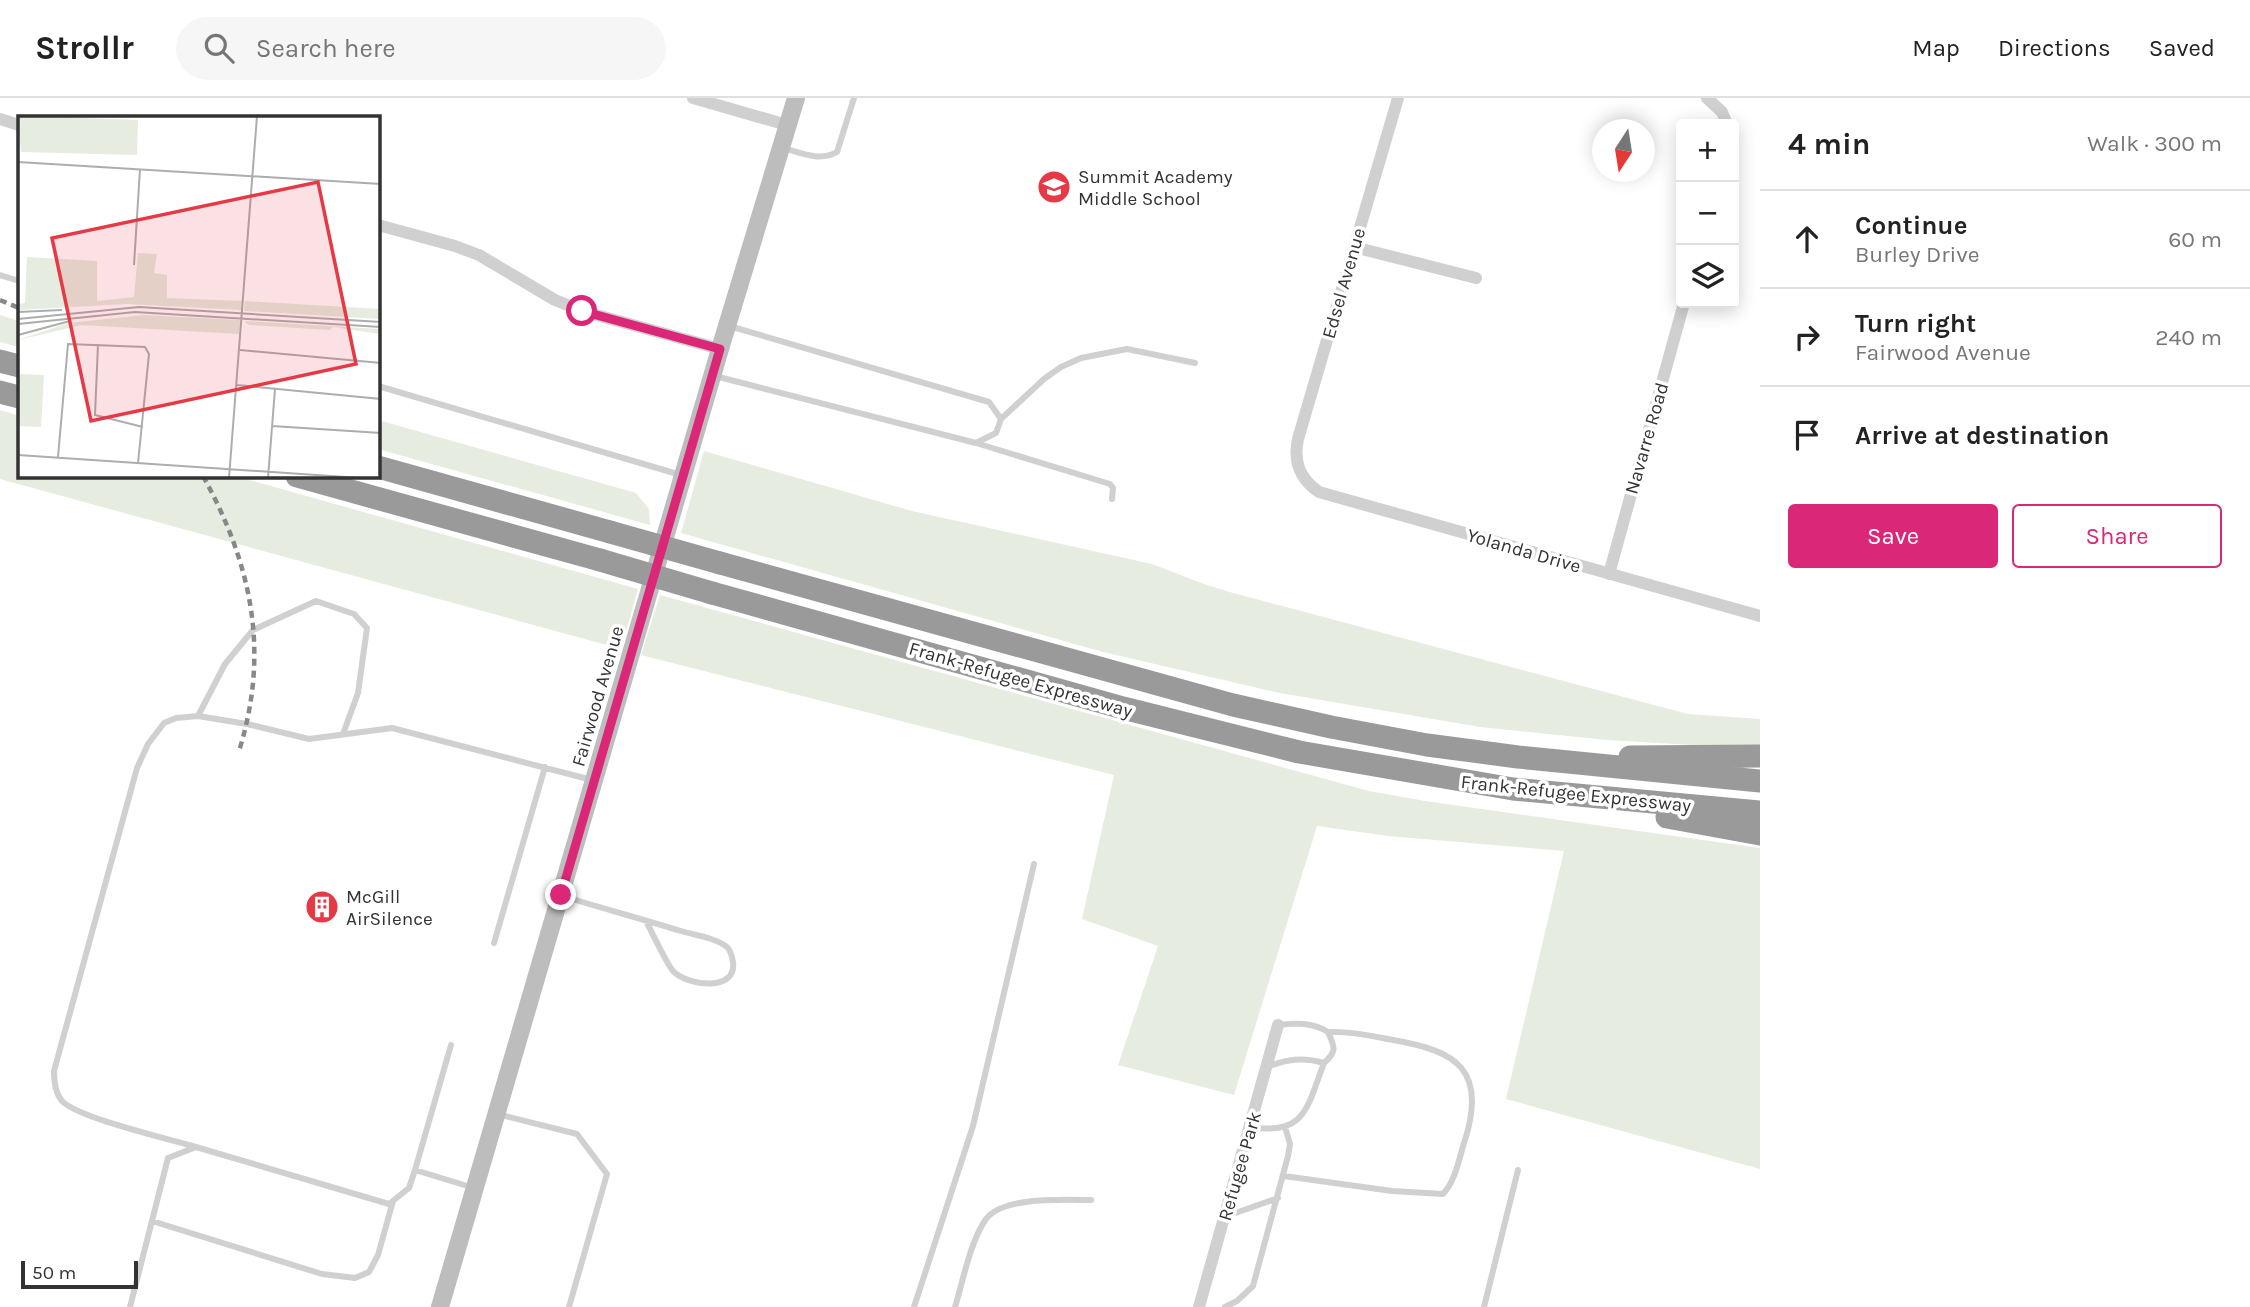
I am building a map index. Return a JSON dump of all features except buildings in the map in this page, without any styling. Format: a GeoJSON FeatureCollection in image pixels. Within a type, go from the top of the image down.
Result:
{"type":"FeatureCollection","features":[{"type":"Feature","properties":{"kind":"highway"},"geometry":{"type":"LineString","coordinates":[[0,361],[18,366]]}},
{"type":"Feature","properties":{"kind":"highway"},"geometry":{"type":"LineString","coordinates":[[0,392],[18,397]]}},
{"type":"Feature","properties":{"kind":"highway","name":"Frank-Refugee Expressway"},"geometry":{"type":"LineString","coordinates":[[380,468],[1233,705],[1427,745],[1518,757],[1760,781]]}},
{"type":"Feature","properties":{"kind":"highway","name":"Frank-Refugee Expressway"},"geometry":{"type":"LineString","coordinates":[[304,478],[1123,708],[1226,734],[1352,762],[1513,789],[1760,812]]}},
{"type":"Feature","properties":{"kind":"highway"},"geometry":{"type":"LineString","coordinates":[[1518,757],[1760,757]]}},
{"type":"Feature","properties":{"kind":"highway"},"geometry":{"type":"LineString","coordinates":[[1513,789],[1760,834]]}},
{"type":"Feature","properties":{"kind":"street"},"geometry":{"type":"LineString","coordinates":[[692,98],[788,125]]}},
{"type":"Feature","properties":{"kind":"street","name":"Fairwood Avenue"},"geometry":{"type":"LineString","coordinates":[[440,1307],[712,375],[796,98]]}},
{"type":"Feature","properties":{"kind":"street","name":"Edsel Avenue"},"geometry":{"type":"LineString","coordinates":[[1299,469],[1295,454],[1298,439],[1398,98]]}},
{"type":"Feature","properties":{"kind":"street"},"geometry":{"type":"LineString","coordinates":[[1707,98],[1724,118]]}},
{"type":"Feature","properties":{"kind":"street"},"geometry":{"type":"LineString","coordinates":[[0,119],[18,125]]}},
{"type":"Feature","properties":{"kind":"street"},"geometry":{"type":"LineString","coordinates":[[380,227],[455,246],[479,256],[555,300],[582,311],[720,349]]}},
{"type":"Feature","properties":{"kind":"street"},"geometry":{"type":"LineString","coordinates":[[1354,247],[1476,278]]}},
{"type":"Feature","properties":{"kind":"street","name":"Navarre Road"},"geometry":{"type":"LineString","coordinates":[[1609,574],[1683,308]]}},
{"type":"Feature","properties":{"kind":"street","name":"Yolanda Drive"},"geometry":{"type":"LineString","coordinates":[[1299,469],[1306,483],[1319,492],[1760,616]]}},
{"type":"Feature","properties":{"kind":"street","name":"Refugee Park"},"geometry":{"type":"LineString","coordinates":[[1199,1307],[1278,1025]]}},
{"type":"Feature","properties":{"kind":"lane"},"geometry":{"type":"LineString","coordinates":[[781,147],[817,157],[828,157],[837,152],[854,98]]}},
{"type":"Feature","properties":{"kind":"lane"},"geometry":{"type":"LineString","coordinates":[[0,275],[18,281]]}},
{"type":"Feature","properties":{"kind":"lane"},"geometry":{"type":"LineString","coordinates":[[727,325],[989,402],[1001,419]]}},
{"type":"Feature","properties":{"kind":"lane"},"geometry":{"type":"LineString","coordinates":[[976,443],[996,433],[1001,419],[1044,379],[1081,358],[1127,349],[1195,363]]}},
{"type":"Feature","properties":{"kind":"lane"},"geometry":{"type":"LineString","coordinates":[[712,375],[976,443],[1110,484],[1113,488],[1112,499]]}},
{"type":"Feature","properties":{"kind":"lane"},"geometry":{"type":"LineString","coordinates":[[380,387],[683,475]]}},
{"type":"Feature","properties":{"kind":"lane"},"geometry":{"type":"LineString","coordinates":[[198,716],[225,664],[253,630],[316,601],[354,614],[367,628],[358,693],[343,734]]}},
{"type":"Feature","properties":{"kind":"lane"},"geometry":{"type":"LineString","coordinates":[[451,1045],[409,1188],[389,1204],[77,1112],[60,1099],[54,1082],[54,1071],[137,768],[148,744],[164,723],[176,718],[198,716],[247,724],[309,739],[392,728],[594,781]]}},
{"type":"Feature","properties":{"kind":"lane"},"geometry":{"type":"LineString","coordinates":[[494,943],[545,767]]}},
{"type":"Feature","properties":{"kind":"lane"},"geometry":{"type":"LineString","coordinates":[[914,1307],[973,1126],[1034,864]]}},
{"type":"Feature","properties":{"kind":"lane"},"geometry":{"type":"LineString","coordinates":[[561,895],[646,920],[712,940],[726,947],[732,954],[734,967],[728,978],[714,985],[695,982],[674,972],[646,920]]}},
{"type":"Feature","properties":{"kind":"lane"},"geometry":{"type":"LineString","coordinates":[[1278,1025],[1298,1023],[1321,1027],[1328,1032],[1357,1033],[1417,1044],[1455,1060],[1463,1068],[1471,1083],[1472,1101],[1469,1129],[1451,1186],[1443,1194],[1392,1191],[1284,1176]]}},
{"type":"Feature","properties":{"kind":"lane"},"geometry":{"type":"LineString","coordinates":[[1250,1127],[1266,1130],[1285,1127],[1293,1124],[1306,1110],[1324,1063],[1334,1050],[1328,1032]]}},
{"type":"Feature","properties":{"kind":"lane"},"geometry":{"type":"LineString","coordinates":[[1266,1067],[1287,1059],[1309,1059],[1324,1063]]}},
{"type":"Feature","properties":{"kind":"lane"},"geometry":{"type":"LineString","coordinates":[[497,1114],[578,1134],[607,1174],[569,1307]]}},
{"type":"Feature","properties":{"kind":"lane"},"geometry":{"type":"LineString","coordinates":[[1227,1307],[1253,1286],[1284,1176],[1290,1144],[1285,1127]]}},
{"type":"Feature","properties":{"kind":"lane"},"geometry":{"type":"LineString","coordinates":[[130,1307],[169,1158],[196,1147]]}},
{"type":"Feature","properties":{"kind":"lane"},"geometry":{"type":"LineString","coordinates":[[415,1170],[475,1188]]}},
{"type":"Feature","properties":{"kind":"lane"},"geometry":{"type":"LineString","coordinates":[[1484,1307],[1518,1170]]}},
{"type":"Feature","properties":{"kind":"lane"},"geometry":{"type":"LineString","coordinates":[[1224,1217],[1278,1198]]}},
{"type":"Feature","properties":{"kind":"lane"},"geometry":{"type":"LineString","coordinates":[[955,1307],[977,1237],[987,1218],[1011,1205],[1038,1201],[1091,1200]]}},
{"type":"Feature","properties":{"kind":"lane"},"geometry":{"type":"LineString","coordinates":[[152,1221],[322,1273],[355,1278],[369,1272],[378,1255],[393,1201]]}},
{"type":"Feature","properties":{"kind":"shaded area"},"geometry":{"type":"Polygon","coordinates":[[[0,315],[18,321],[18,347],[0,342],[0,315]]]}},
{"type":"Feature","properties":{"kind":"shaded area"},"geometry":{"type":"Polygon","coordinates":[[[0,410],[18,416],[18,478],[242,478],[638,589],[621,649],[0,479],[0,410]]]}},
{"type":"Feature","properties":{"kind":"shaded area"},"geometry":{"type":"Polygon","coordinates":[[[380,421],[636,493],[649,509],[650,525],[380,450],[380,421]]]}},
{"type":"Feature","properties":{"kind":"shaded area"},"geometry":{"type":"Polygon","coordinates":[[[704,451],[912,511],[1152,564],[1233,593],[1688,714],[1760,719],[1760,749],[1607,740],[1480,727],[1280,693],[1103,652],[681,533],[704,451]]]}},
{"type":"Feature","properties":{"kind":"shaded area"},"geometry":{"type":"Polygon","coordinates":[[[660,595],[1369,791],[1760,848],[1760,1169],[1506,1099],[1564,851],[1388,836],[1317,826],[1234,1095],[1118,1065],[1158,946],[1082,919],[1114,775],[641,655],[660,595]]]}},
{"type":"Feature","properties":{"kind":"railway"},"geometry":{"type":"LineString","coordinates":[[0,300],[18,308]]}},
{"type":"Feature","properties":{"kind":"railway"},"geometry":{"type":"LineString","coordinates":[[204,478],[234,543],[251,610],[253,679],[239,751]]}},
{"type":"Feature","properties":{"kind":"place","name":"Summit Academy Middle School"},"geometry":{"type":"Point","coordinates":[1054,187]}},
{"type":"Feature","properties":{"kind":"place","name":"McGill AirSilence"},"geometry":{"type":"Point","coordinates":[322,907]}},
{"type":"Feature","properties":{"kind":"route"},"geometry":{"type":"LineString","coordinates":[[561,895],[720,349],[582,311]]}}]}
